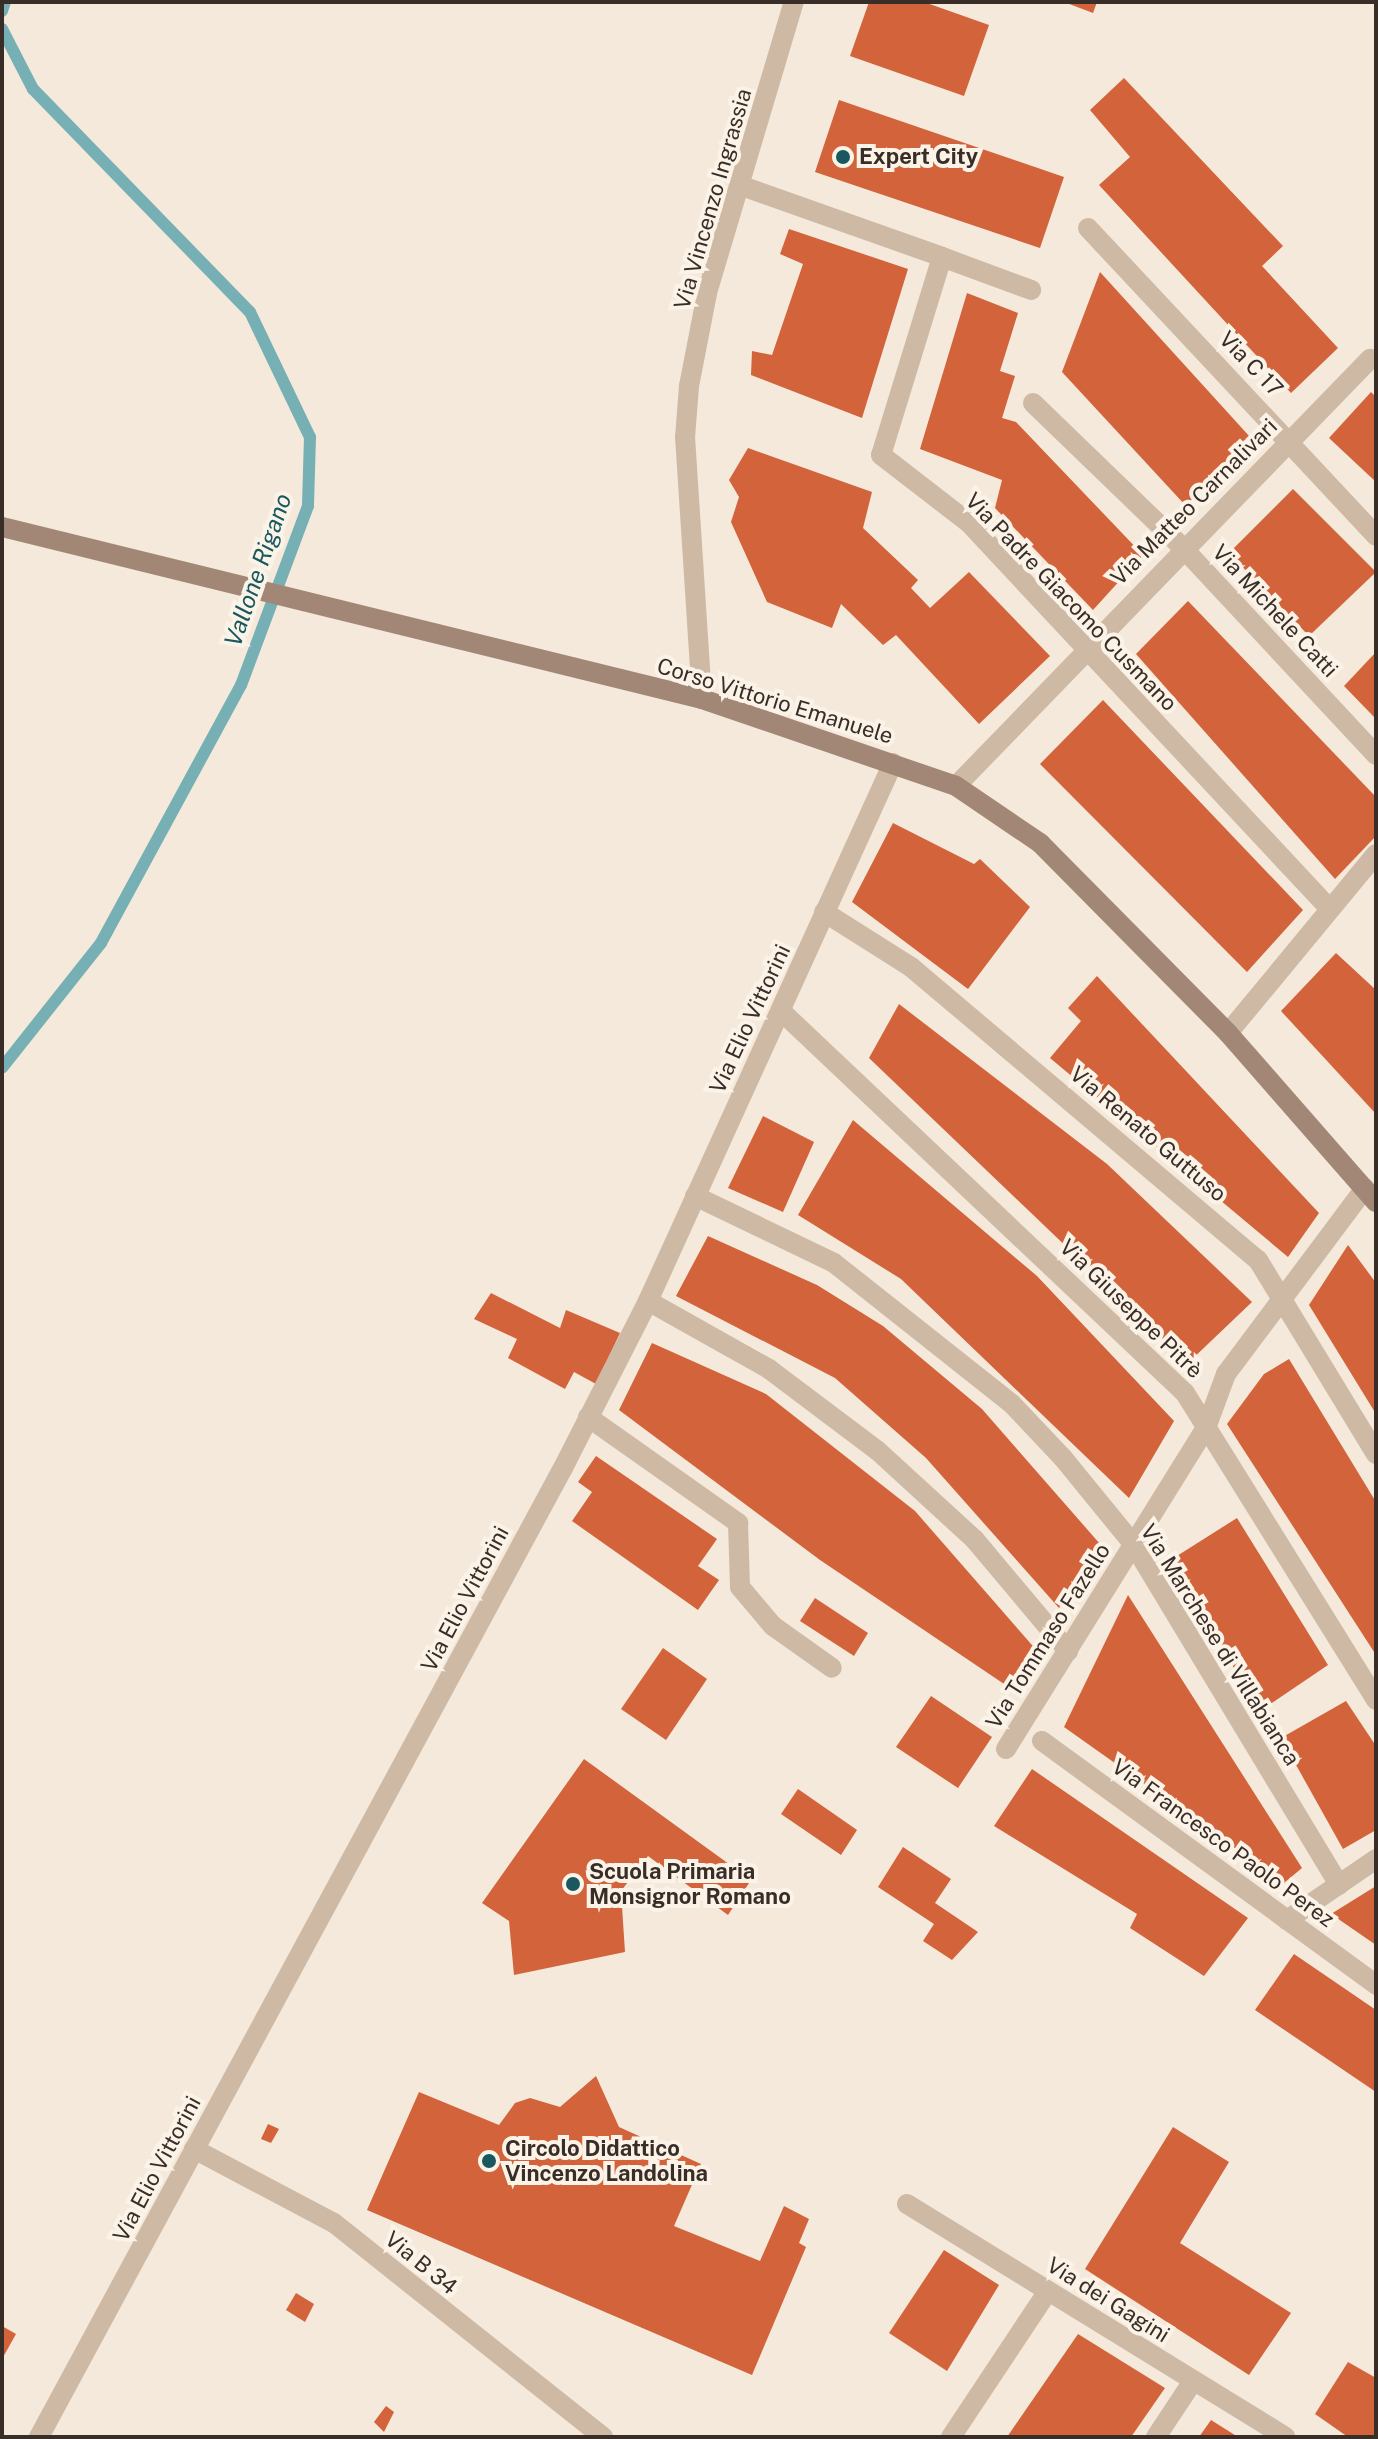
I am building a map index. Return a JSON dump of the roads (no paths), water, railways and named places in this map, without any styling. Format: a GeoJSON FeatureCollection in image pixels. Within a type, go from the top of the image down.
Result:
{"type":"FeatureCollection","features":[{"type":"Feature","properties":{"kind":"main road","name":"Corso Vittorio Emanuele"},"geometry":{"type":"LineString","coordinates":[[2,527],[702,699],[956,786],[1040,843],[1228,1033],[1371,1195]]}},
{"type":"Feature","properties":{"kind":"street","name":"Via Vincenzo Ingrassia"},"geometry":{"type":"LineString","coordinates":[[702,699],[686,418],[707,293],[742,186],[794,2]]}},
{"type":"Feature","properties":{"kind":"street"},"geometry":{"type":"LineString","coordinates":[[742,186],[1031,290]]}},
{"type":"Feature","properties":{"kind":"street","name":"Via C 17"},"geometry":{"type":"LineString","coordinates":[[1088,228],[1290,439],[1376,536]]}},
{"type":"Feature","properties":{"kind":"street","name":"Via Padre Giacomo Cusmano"},"geometry":{"type":"LineString","coordinates":[[942,257],[881,455],[969,523],[1083,649],[1327,906]]}},
{"type":"Feature","properties":{"kind":"street","name":"Via Matteo Carnalivari"},"geometry":{"type":"LineString","coordinates":[[956,786],[1083,649],[1370,359]]}},
{"type":"Feature","properties":{"kind":"street","name":"Via Michele Catti"},"geometry":{"type":"LineString","coordinates":[[1033,403],[1183,548],[1376,755]]}},
{"type":"Feature","properties":{"kind":"street","name":"Via Elio Vittorini"},"geometry":{"type":"LineString","coordinates":[[39,2437],[648,1301],[893,763]]}},
{"type":"Feature","properties":{"kind":"street"},"geometry":{"type":"LineString","coordinates":[[1228,1033],[1327,906],[1376,854]]}},
{"type":"Feature","properties":{"kind":"street","name":"Via Renato Guttuso"},"geometry":{"type":"LineString","coordinates":[[824,912],[911,967],[1161,1174],[1258,1260],[1280,1303],[1376,1454]]}},
{"type":"Feature","properties":{"kind":"street","name":"Via Giuseppe Pitrè"},"geometry":{"type":"LineString","coordinates":[[781,1011],[1174,1382],[1376,1700]]}},
{"type":"Feature","properties":{"kind":"street","name":"Via Tommaso Fazello"},"geometry":{"type":"LineString","coordinates":[[1006,1749],[1206,1428],[1226,1374],[1280,1303],[1371,1195]]}},
{"type":"Feature","properties":{"kind":"street","name":"Via Marchese di Villabianca"},"geometry":{"type":"LineString","coordinates":[[695,1196],[834,1263],[1012,1404],[1134,1545],[1339,1885]]}},
{"type":"Feature","properties":{"kind":"street"},"geometry":{"type":"LineString","coordinates":[[648,1301],[769,1369],[878,1451],[975,1540],[1068,1651]]}},
{"type":"Feature","properties":{"kind":"street"},"geometry":{"type":"LineString","coordinates":[[588,1417],[738,1523],[740,1587],[773,1626],[832,1668]]}},
{"type":"Feature","properties":{"kind":"street","name":"Via Francesco Paolo Perez"},"geometry":{"type":"LineString","coordinates":[[1042,1741],[1376,1985]]}},
{"type":"Feature","properties":{"kind":"street"},"geometry":{"type":"LineString","coordinates":[[1287,1920],[1376,1859]]}},
{"type":"Feature","properties":{"kind":"street","name":"Via B 34"},"geometry":{"type":"LineString","coordinates":[[194,2149],[334,2223],[603,2437]]}},
{"type":"Feature","properties":{"kind":"street","name":"Via dei Gagini"},"geometry":{"type":"LineString","coordinates":[[907,2204],[1285,2437]]}},
{"type":"Feature","properties":{"kind":"street"},"geometry":{"type":"LineString","coordinates":[[951,2437],[1048,2291]]}},
{"type":"Feature","properties":{"kind":"street"},"geometry":{"type":"LineString","coordinates":[[1156,2437],[1193,2381]]}},
{"type":"Feature","properties":{"kind":"waterway","name":"Vallone Rigano"},"geometry":{"type":"LineString","coordinates":[[2,11],[5,2]]}},
{"type":"Feature","properties":{"kind":"waterway","name":"Vallone Rigano"},"geometry":{"type":"LineString","coordinates":[[2,29],[33,89],[250,312],[310,437],[308,506],[241,685],[101,943],[2,1068]]}},
{"type":"Feature","properties":{"kind":"place","name":"Expert City"},"geometry":{"type":"Point","coordinates":[843,157]}},
{"type":"Feature","properties":{"kind":"place","name":"Scuola Primaria Monsignor Romano"},"geometry":{"type":"Point","coordinates":[573,1884]}},
{"type":"Feature","properties":{"kind":"place","name":"Circolo Didattico Vincenzo Landolina"},"geometry":{"type":"Point","coordinates":[489,2161]}}]}
